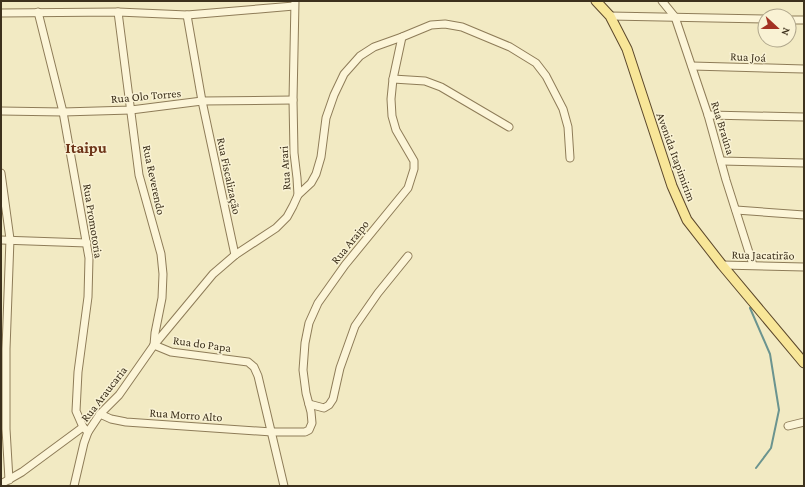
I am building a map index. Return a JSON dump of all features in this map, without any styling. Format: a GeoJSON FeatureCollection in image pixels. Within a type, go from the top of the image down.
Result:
{"type":"FeatureCollection","features":[{"type":"Feature","properties":{"kind":"main road","name":"Avenida Itapimirim"},"geometry":{"type":"LineString","coordinates":[[596,1],[610,16],[627,49],[657,144],[679,204],[687,220],[722,265],[804,363]]}},
{"type":"Feature","properties":{"kind":"street","name":"Rua Braúna"},"geometry":{"type":"LineString","coordinates":[[662,1],[675,17],[692,66],[753,265]]}},
{"type":"Feature","properties":{"kind":"street"},"geometry":{"type":"LineString","coordinates":[[1,13],[118,12],[187,14],[295,4]]}},
{"type":"Feature","properties":{"kind":"street","name":"Rua Arari"},"geometry":{"type":"LineString","coordinates":[[154,345],[213,274],[236,255],[276,228],[287,218],[298,195],[294,153],[293,100],[295,4]]}},
{"type":"Feature","properties":{"kind":"street","name":"Rua Promotoria"},"geometry":{"type":"LineString","coordinates":[[38,12],[63,112],[89,258],[88,296],[76,398],[76,411],[85,430]]}},
{"type":"Feature","properties":{"kind":"street"},"geometry":{"type":"LineString","coordinates":[[118,12],[131,110]]}},
{"type":"Feature","properties":{"kind":"street"},"geometry":{"type":"LineString","coordinates":[[187,14],[202,101]]}},
{"type":"Feature","properties":{"kind":"street"},"geometry":{"type":"LineString","coordinates":[[610,16],[757,20]]}},
{"type":"Feature","properties":{"kind":"street"},"geometry":{"type":"LineString","coordinates":[[298,195],[311,183],[316,174],[321,157],[326,118],[334,95],[344,74],[360,56],[374,47],[431,25],[445,24],[462,27],[510,46],[536,62],[546,76],[563,109],[568,126],[570,158]]}},
{"type":"Feature","properties":{"kind":"street","name":"Rua Araipo"},"geometry":{"type":"LineString","coordinates":[[272,432],[305,432],[309,430],[312,423],[303,370],[305,343],[309,323],[318,303],[345,265],[408,188],[414,169],[414,161],[396,130],[392,116],[391,98],[393,79],[402,37]]}},
{"type":"Feature","properties":{"kind":"street","name":"Rua Joá"},"geometry":{"type":"LineString","coordinates":[[692,66],[804,69]]}},
{"type":"Feature","properties":{"kind":"street"},"geometry":{"type":"LineString","coordinates":[[393,79],[425,80],[441,87],[509,127]]}},
{"type":"Feature","properties":{"kind":"street","name":"Rua Olo Torres"},"geometry":{"type":"LineString","coordinates":[[1,111],[63,112],[131,110],[202,101],[293,100]]}},
{"type":"Feature","properties":{"kind":"street","name":"Rua Fiscalização"},"geometry":{"type":"LineString","coordinates":[[202,101],[236,255]]}},
{"type":"Feature","properties":{"kind":"street","name":"Rua Reverendo"},"geometry":{"type":"LineString","coordinates":[[131,110],[139,175],[161,254]]}},
{"type":"Feature","properties":{"kind":"street"},"geometry":{"type":"LineString","coordinates":[[708,115],[804,117]]}},
{"type":"Feature","properties":{"kind":"street"},"geometry":{"type":"LineString","coordinates":[[721,161],[804,163]]}},
{"type":"Feature","properties":{"kind":"street"},"geometry":{"type":"LineString","coordinates":[[1,173],[10,239],[6,349],[6,429],[9,480]]}},
{"type":"Feature","properties":{"kind":"street"},"geometry":{"type":"LineString","coordinates":[[736,210],[804,215]]}},
{"type":"Feature","properties":{"kind":"street"},"geometry":{"type":"LineString","coordinates":[[1,240],[10,239],[87,243]]}},
{"type":"Feature","properties":{"kind":"street","name":"Rua Araucaria"},"geometry":{"type":"LineString","coordinates":[[1,484],[85,430],[119,395],[154,345],[162,298],[161,254]]}},
{"type":"Feature","properties":{"kind":"street"},"geometry":{"type":"LineString","coordinates":[[309,404],[324,408],[332,402],[340,368],[355,326],[378,293],[408,256]]}},
{"type":"Feature","properties":{"kind":"street","name":"Rua Jacatirão"},"geometry":{"type":"LineString","coordinates":[[722,265],[804,267]]}},
{"type":"Feature","properties":{"kind":"street","name":"Rua do Papa"},"geometry":{"type":"LineString","coordinates":[[154,345],[171,352],[248,362],[254,367],[258,376],[272,432]]}},
{"type":"Feature","properties":{"kind":"street","name":"Rua Morro Alto"},"geometry":{"type":"LineString","coordinates":[[100,414],[111,419],[126,422],[272,432]]}},
{"type":"Feature","properties":{"kind":"street"},"geometry":{"type":"LineString","coordinates":[[788,426],[804,422]]}},
{"type":"Feature","properties":{"kind":"street"},"geometry":{"type":"LineString","coordinates":[[74,486],[84,443],[85,430]]}},
{"type":"Feature","properties":{"kind":"street"},"geometry":{"type":"LineString","coordinates":[[272,432],[284,486]]}},
{"type":"Feature","properties":{"kind":"waterway"},"geometry":{"type":"LineString","coordinates":[[750,308],[770,354],[779,410],[771,448],[756,468]]}},
{"type":"Feature","properties":{"kind":"district","name":"Itaipu"},"geometry":{"type":"Point","coordinates":[86,147]}}]}
